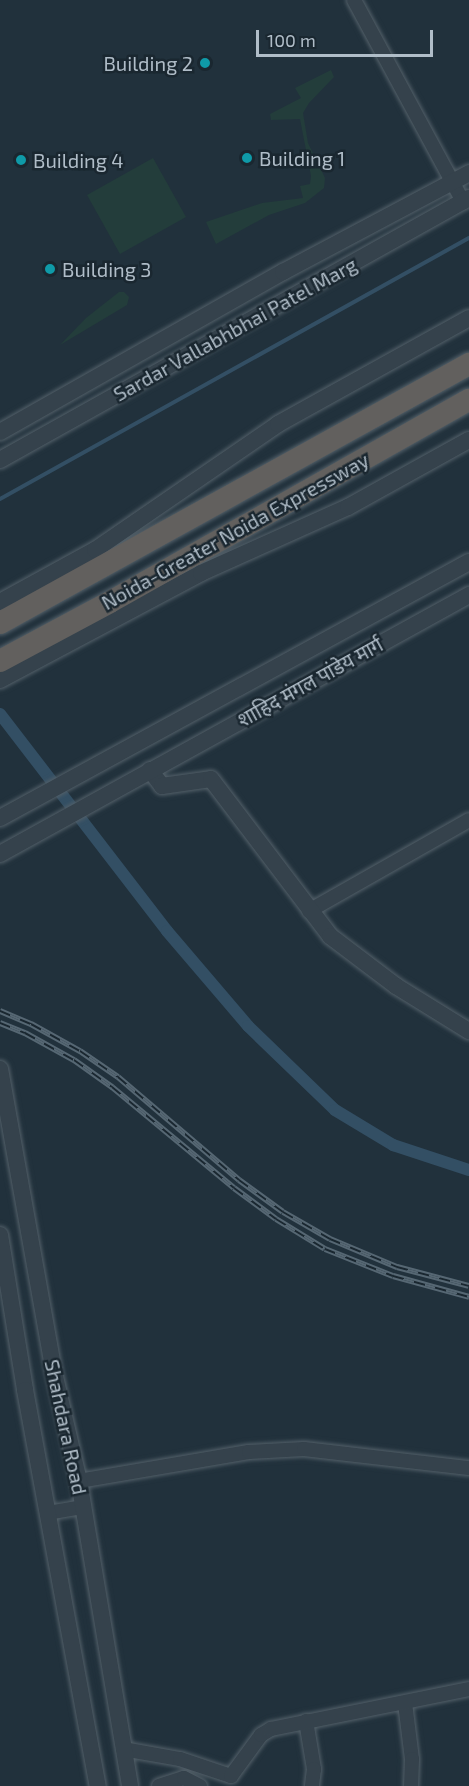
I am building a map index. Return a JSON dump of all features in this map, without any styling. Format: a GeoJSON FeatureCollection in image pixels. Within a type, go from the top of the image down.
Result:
{"type":"FeatureCollection","features":[{"type":"Feature","properties":{"kind":"highway","name":"Noida-Greater Noida Expressway"},"geometry":{"type":"LineString","coordinates":[[0,623],[28,597],[469,364]]}},
{"type":"Feature","properties":{"kind":"highway","name":"Noida-Greater Noida Expressway"},"geometry":{"type":"LineString","coordinates":[[0,661],[60,638],[469,400]]}},
{"type":"Feature","properties":{"kind":"street"},"geometry":{"type":"LineString","coordinates":[[354,0],[453,182],[466,200]]}},
{"type":"Feature","properties":{"kind":"street","name":"Sardar Vallabhbhai Patel Marg"},"geometry":{"type":"LineString","coordinates":[[0,432],[283,272],[469,173]]}},
{"type":"Feature","properties":{"kind":"street","name":"Sardar Vallabhbhai Patel Marg"},"geometry":{"type":"LineString","coordinates":[[0,460],[466,200]]}},
{"type":"Feature","properties":{"kind":"street"},"geometry":{"type":"LineString","coordinates":[[0,602],[28,597],[278,424],[469,318]]}},
{"type":"Feature","properties":{"kind":"street"},"geometry":{"type":"LineString","coordinates":[[0,680],[60,638],[348,507],[469,440]]}},
{"type":"Feature","properties":{"kind":"street"},"geometry":{"type":"LineString","coordinates":[[0,818],[469,562]]}},
{"type":"Feature","properties":{"kind":"street","name":"शाहिद मंगल पांडेय मार्ग"},"geometry":{"type":"LineString","coordinates":[[0,854],[469,595]]}},
{"type":"Feature","properties":{"kind":"street"},"geometry":{"type":"LineString","coordinates":[[293,658],[305,685]]}},
{"type":"Feature","properties":{"kind":"street"},"geometry":{"type":"LineString","coordinates":[[146,773],[162,786],[211,779],[330,936],[386,978],[469,1031]]}},
{"type":"Feature","properties":{"kind":"street"},"geometry":{"type":"LineString","coordinates":[[309,910],[469,820]]}},
{"type":"Feature","properties":{"kind":"street","name":"Shahdara Road"},"geometry":{"type":"LineString","coordinates":[[0,1069],[54,1372],[79,1481],[130,1786]]}},
{"type":"Feature","properties":{"kind":"street","name":"Shahdara Road"},"geometry":{"type":"LineString","coordinates":[[0,1235],[98,1786]]}},
{"type":"Feature","properties":{"kind":"street"},"geometry":{"type":"LineString","coordinates":[[79,1481],[249,1452],[304,1449],[469,1468]]}},
{"type":"Feature","properties":{"kind":"street"},"geometry":{"type":"LineString","coordinates":[[48,1513],[83,1507]]}},
{"type":"Feature","properties":{"kind":"street"},"geometry":{"type":"LineString","coordinates":[[123,1749],[180,1759],[228,1781],[266,1731],[469,1689]]}},
{"type":"Feature","properties":{"kind":"street"},"geometry":{"type":"LineString","coordinates":[[405,1703],[412,1759],[411,1786]]}},
{"type":"Feature","properties":{"kind":"street"},"geometry":{"type":"LineString","coordinates":[[306,1721],[314,1769],[312,1786]]}},
{"type":"Feature","properties":{"kind":"street"},"geometry":{"type":"LineString","coordinates":[[159,1786],[184,1778],[201,1786]]}},
{"type":"Feature","properties":{"kind":"green space"},"geometry":{"type":"Polygon","coordinates":[[[331,70],[334,77],[309,103],[303,113],[308,143],[325,178],[324,188],[305,203],[269,215],[216,244],[206,222],[262,203],[303,198],[300,186],[310,184],[311,176],[300,119],[271,120],[270,114],[301,98],[295,88],[331,70]]]}},
{"type":"Feature","properties":{"kind":"green space"},"geometry":{"type":"Polygon","coordinates":[[[153,158],[186,217],[120,254],[87,195],[153,158]]]}},
{"type":"Feature","properties":{"kind":"green space"},"geometry":{"type":"Polygon","coordinates":[[[119,292],[124,292],[129,297],[127,305],[60,345],[86,318],[119,292]]]}},
{"type":"Feature","properties":{"kind":"waterway"},"geometry":{"type":"LineString","coordinates":[[0,499],[469,238]]}},
{"type":"Feature","properties":{"kind":"waterway"},"geometry":{"type":"LineString","coordinates":[[0,714],[167,931],[248,1026],[335,1110],[393,1145],[469,1170]]}},
{"type":"Feature","properties":{"kind":"railway"},"geometry":{"type":"LineString","coordinates":[[0,1011],[31,1024],[80,1051],[118,1077],[239,1180],[283,1212],[330,1239],[397,1267],[469,1286]]}},
{"type":"Feature","properties":{"kind":"railway"},"geometry":{"type":"LineString","coordinates":[[0,1023],[25,1033],[74,1060],[112,1087],[234,1188],[276,1219],[325,1249],[393,1276],[469,1297]]}},
{"type":"Feature","properties":{"kind":"place","name":"Building 2"},"geometry":{"type":"Point","coordinates":[205,63]}},
{"type":"Feature","properties":{"kind":"place","name":"Building 1"},"geometry":{"type":"Point","coordinates":[247,158]}},
{"type":"Feature","properties":{"kind":"place","name":"Building 4"},"geometry":{"type":"Point","coordinates":[21,160]}},
{"type":"Feature","properties":{"kind":"place","name":"Building 3"},"geometry":{"type":"Point","coordinates":[50,269]}}]}
